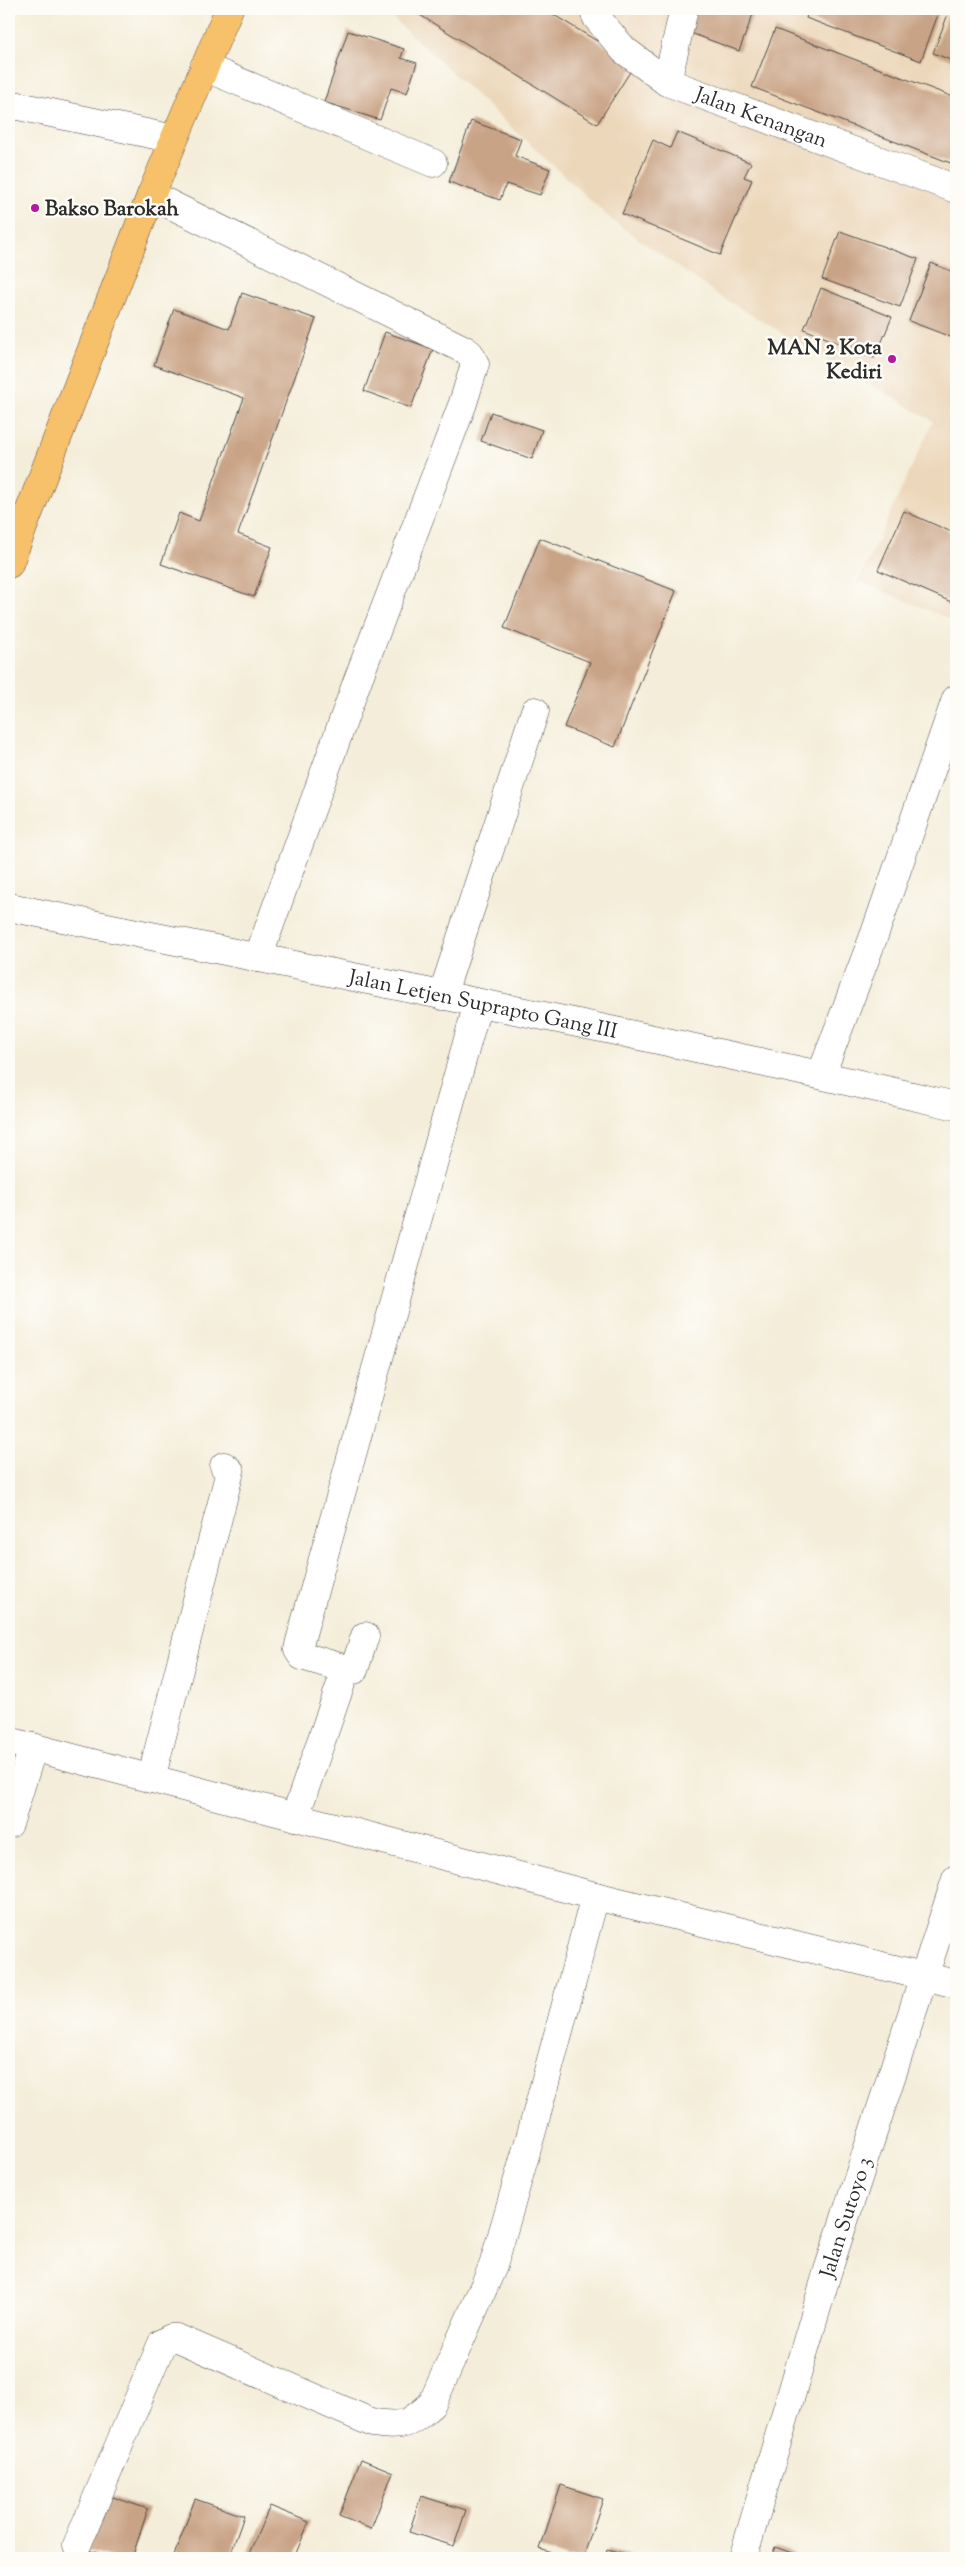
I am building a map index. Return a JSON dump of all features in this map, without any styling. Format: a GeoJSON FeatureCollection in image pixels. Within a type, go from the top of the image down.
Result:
{"type":"FeatureCollection","features":[{"type":"Feature","properties":{"kind":"main road"},"geometry":{"type":"LineString","coordinates":[[9,564],[151,195],[229,9]]}},
{"type":"Feature","properties":{"kind":"street","name":"Jalan Kenangan"},"geometry":{"type":"LineString","coordinates":[[593,9],[597,18],[624,50],[667,82],[956,189]]}},
{"type":"Feature","properties":{"kind":"street"},"geometry":{"type":"LineString","coordinates":[[667,82],[684,9]]}},
{"type":"Feature","properties":{"kind":"street"},"geometry":{"type":"LineString","coordinates":[[204,67],[433,163]]}},
{"type":"Feature","properties":{"kind":"street"},"geometry":{"type":"LineString","coordinates":[[9,104],[174,139]]}},
{"type":"Feature","properties":{"kind":"street"},"geometry":{"type":"LineString","coordinates":[[151,195],[465,350],[474,364],[463,403],[357,682],[258,958]]}},
{"type":"Feature","properties":{"kind":"street"},"geometry":{"type":"LineString","coordinates":[[821,1075],[875,933],[956,699]]}},
{"type":"Feature","properties":{"kind":"street"},"geometry":{"type":"LineString","coordinates":[[442,996],[535,711]]}},
{"type":"Feature","properties":{"kind":"street","name":"Jalan Letjen Suprapto Gang III"},"geometry":{"type":"LineString","coordinates":[[9,907],[821,1075],[956,1106]]}},
{"type":"Feature","properties":{"kind":"street"},"geometry":{"type":"LineString","coordinates":[[365,1636],[354,1670],[302,1656],[298,1650],[478,1003]]}},
{"type":"Feature","properties":{"kind":"street"},"geometry":{"type":"LineString","coordinates":[[151,1779],[230,1471],[224,1466]]}},
{"type":"Feature","properties":{"kind":"street"},"geometry":{"type":"LineString","coordinates":[[295,1817],[346,1669]]}},
{"type":"Feature","properties":{"kind":"street"},"geometry":{"type":"LineString","coordinates":[[9,1824],[21,1744],[595,1896],[800,1948],[956,1984]]}},
{"type":"Feature","properties":{"kind":"street","name":"Jalan Sutoyo 3"},"geometry":{"type":"LineString","coordinates":[[742,2558],[828,2270],[926,1976],[956,1879]]}},
{"type":"Feature","properties":{"kind":"street"},"geometry":{"type":"LineString","coordinates":[[77,2545],[162,2343],[170,2338],[177,2338],[373,2423],[400,2426],[419,2415],[432,2404],[493,2266],[532,2131],[595,1896]]}},
{"type":"Feature","properties":{"kind":"shaded area","name":"MAN 2 Kota Kediri"},"geometry":{"type":"Polygon","coordinates":[[[383,9],[956,9],[956,622],[859,581],[933,421],[721,297],[613,221],[383,9]]]}},
{"type":"Feature","properties":{"kind":"building"},"geometry":{"type":"Polygon","coordinates":[[[410,9],[544,9],[635,64],[597,124],[410,9]]]}},
{"type":"Feature","properties":{"kind":"building"},"geometry":{"type":"Polygon","coordinates":[[[697,9],[755,9],[739,51],[688,32],[697,9]]]}},
{"type":"Feature","properties":{"kind":"building"},"geometry":{"type":"Polygon","coordinates":[[[809,9],[940,9],[921,61],[806,18],[809,9]]]}},
{"type":"Feature","properties":{"kind":"building"},"geometry":{"type":"Polygon","coordinates":[[[950,9],[956,9],[956,62],[933,53],[950,9]]]}},
{"type":"Feature","properties":{"kind":"building"},"geometry":{"type":"Polygon","coordinates":[[[775,29],[956,98],[956,165],[752,87],[775,29]]]}},
{"type":"Feature","properties":{"kind":"building"},"geometry":{"type":"Polygon","coordinates":[[[348,31],[404,49],[401,58],[417,63],[407,93],[391,88],[380,120],[324,102],[348,31]]]}},
{"type":"Feature","properties":{"kind":"building"},"geometry":{"type":"Polygon","coordinates":[[[471,121],[521,139],[515,156],[550,169],[540,195],[506,184],[500,200],[449,182],[471,121]]]}},
{"type":"Feature","properties":{"kind":"building"},"geometry":{"type":"Polygon","coordinates":[[[677,132],[751,163],[744,177],[752,180],[720,255],[622,214],[653,140],[670,148],[677,132]]]}},
{"type":"Feature","properties":{"kind":"building"},"geometry":{"type":"Polygon","coordinates":[[[840,231],[918,259],[900,307],[822,279],[840,231]]]}},
{"type":"Feature","properties":{"kind":"building"},"geometry":{"type":"Polygon","coordinates":[[[931,263],[956,273],[956,339],[909,321],[931,263]]]}},
{"type":"Feature","properties":{"kind":"building"},"geometry":{"type":"Polygon","coordinates":[[[821,288],[892,317],[875,358],[804,329],[821,288]]]}},
{"type":"Feature","properties":{"kind":"building"},"geometry":{"type":"Polygon","coordinates":[[[242,293],[316,319],[238,534],[272,547],[254,597],[161,564],[179,513],[199,521],[244,398],[154,365],[174,309],[229,329],[242,293]]]}},
{"type":"Feature","properties":{"kind":"building"},"geometry":{"type":"Polygon","coordinates":[[[385,332],[433,349],[411,408],[364,391],[385,332]]]}},
{"type":"Feature","properties":{"kind":"building"},"geometry":{"type":"Polygon","coordinates":[[[491,412],[542,430],[532,459],[481,441],[491,412]]]}},
{"type":"Feature","properties":{"kind":"building"},"geometry":{"type":"Polygon","coordinates":[[[904,511],[956,534],[956,604],[878,570],[904,511]]]}},
{"type":"Feature","properties":{"kind":"building"},"geometry":{"type":"Polygon","coordinates":[[[540,538],[676,591],[615,747],[564,727],[590,662],[504,628],[540,538]]]}},
{"type":"Feature","properties":{"kind":"building"},"geometry":{"type":"Polygon","coordinates":[[[361,2459],[393,2472],[371,2529],[339,2516],[361,2459]]]}},
{"type":"Feature","properties":{"kind":"building"},"geometry":{"type":"Polygon","coordinates":[[[561,2485],[603,2499],[583,2558],[567,2558],[540,2549],[561,2485]]]}},
{"type":"Feature","properties":{"kind":"building"},"geometry":{"type":"Polygon","coordinates":[[[107,2495],[148,2509],[132,2558],[113,2558],[88,2550],[107,2495]]]}},
{"type":"Feature","properties":{"kind":"building"},"geometry":{"type":"Polygon","coordinates":[[[421,2496],[466,2510],[454,2546],[409,2532],[421,2496]]]}},
{"type":"Feature","properties":{"kind":"building"},"geometry":{"type":"Polygon","coordinates":[[[195,2499],[244,2516],[229,2558],[173,2558],[195,2499]]]}},
{"type":"Feature","properties":{"kind":"building"},"geometry":{"type":"Polygon","coordinates":[[[270,2506],[309,2522],[294,2558],[247,2558],[270,2506]]]}},
{"type":"Feature","properties":{"kind":"building"},"geometry":{"type":"Polygon","coordinates":[[[775,2547],[806,2558],[771,2558],[775,2547]]]}},
{"type":"Feature","properties":{"kind":"building"},"geometry":{"type":"Polygon","coordinates":[[[607,2549],[637,2557],[637,2558],[605,2558],[607,2549]]]}},
{"type":"Feature","properties":{"kind":"place","name":"Bakso Barokah"},"geometry":{"type":"Point","coordinates":[35,208]}},
{"type":"Feature","properties":{"kind":"place","name":"MAN 2 Kota Kediri"},"geometry":{"type":"Point","coordinates":[892,359]}}]}
